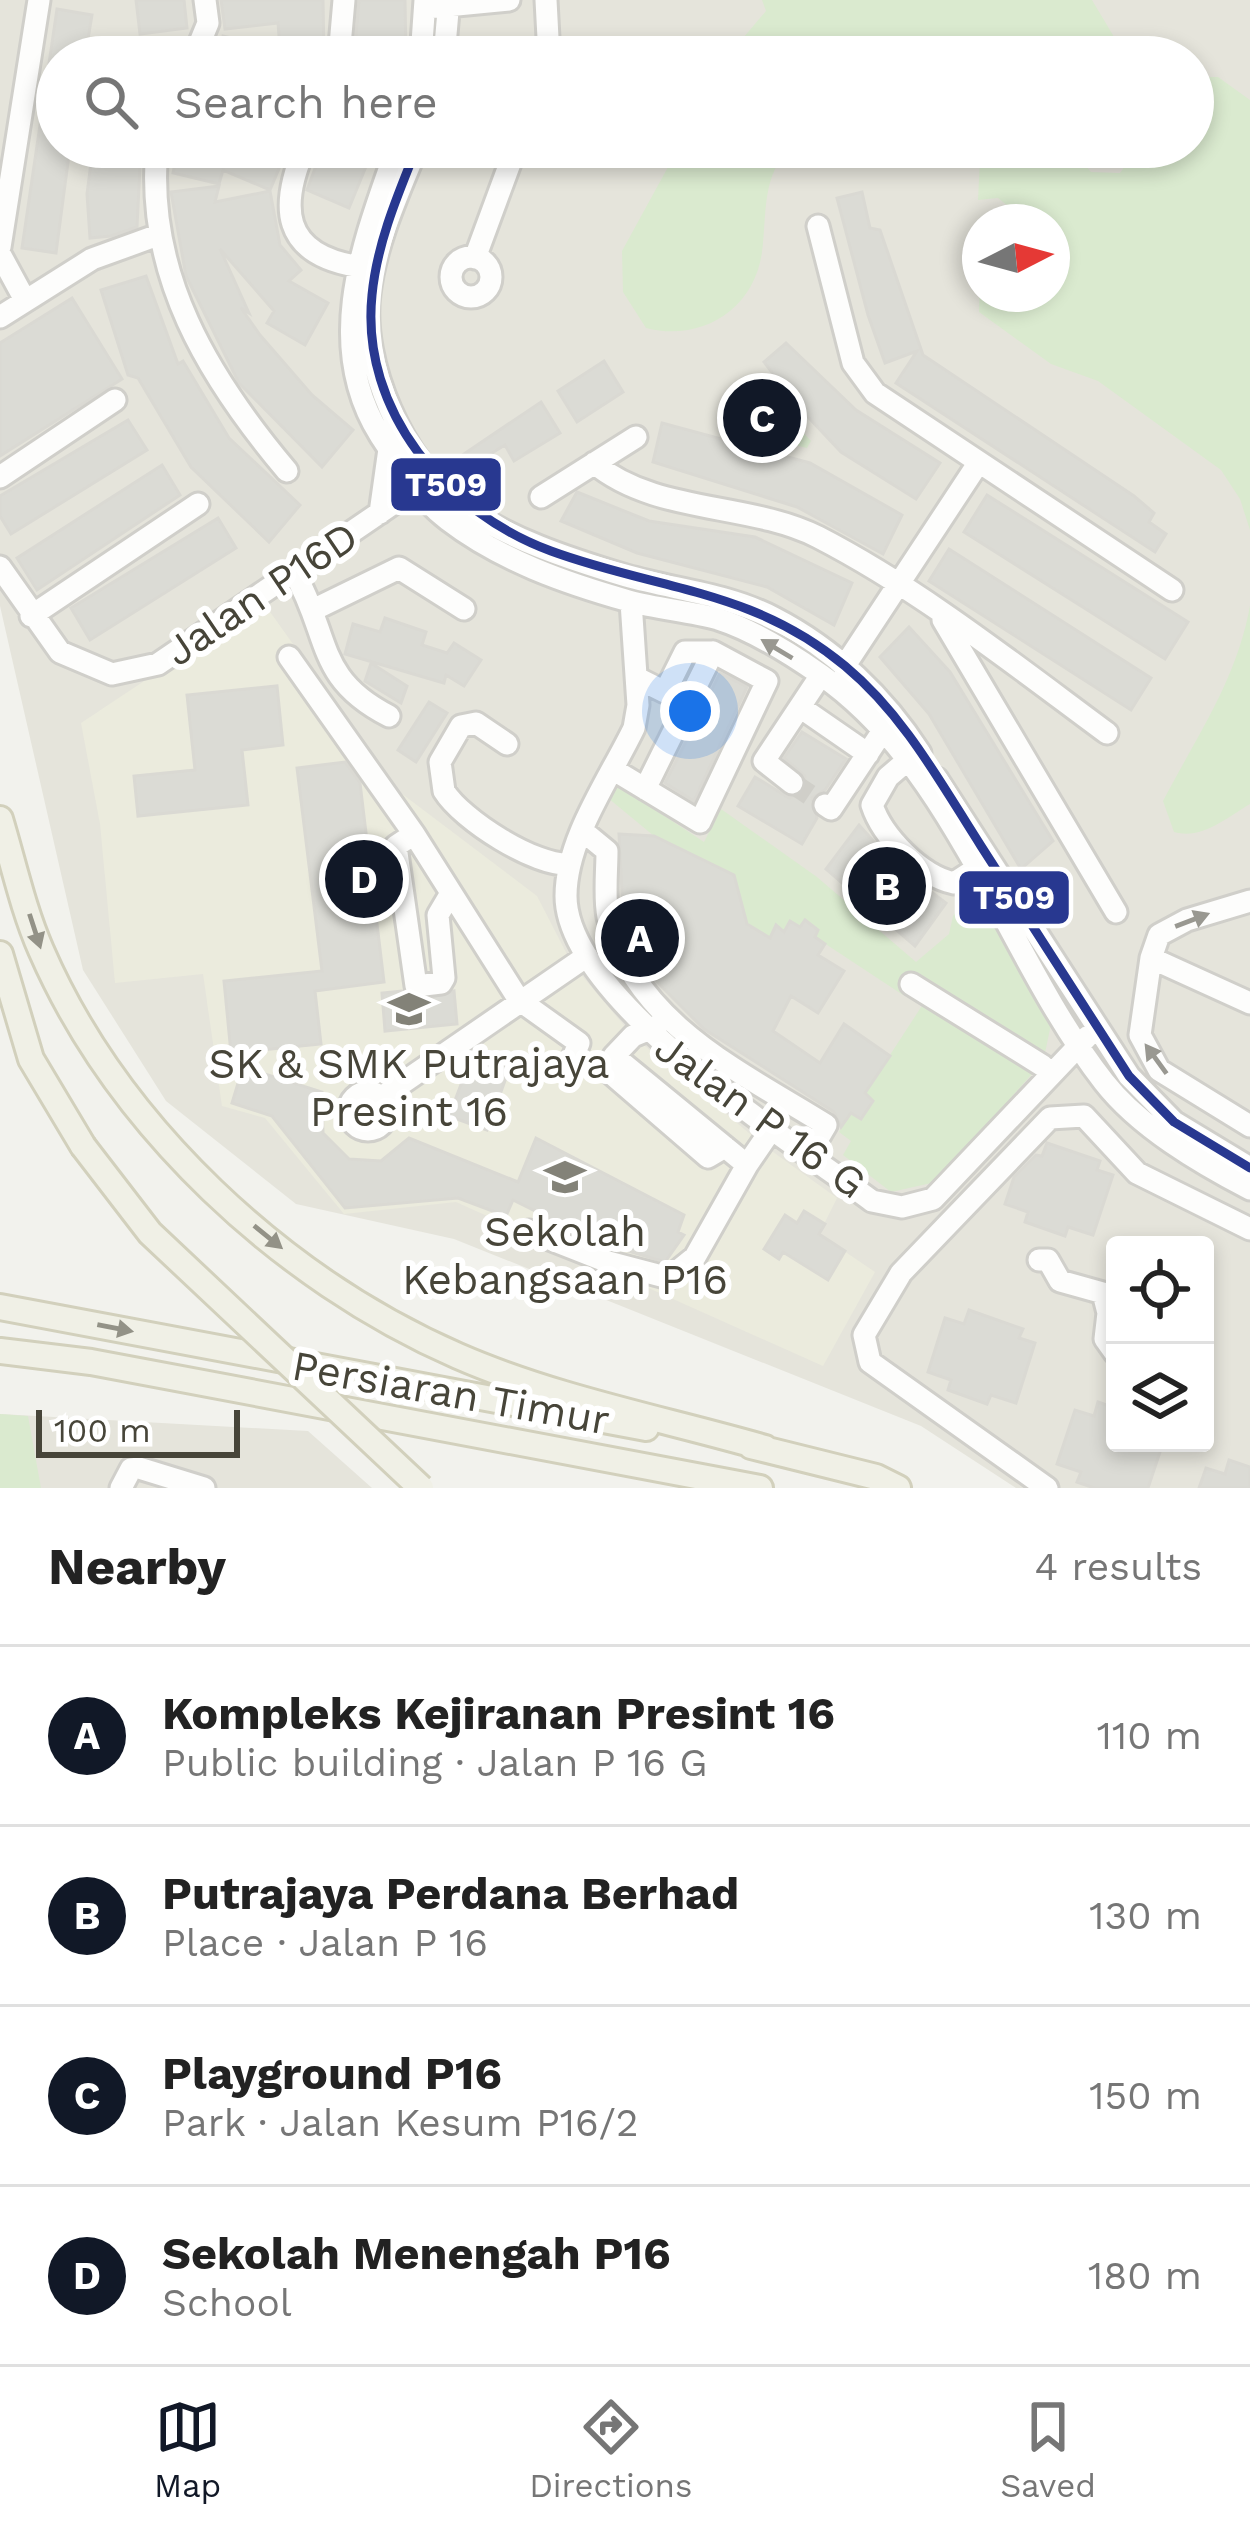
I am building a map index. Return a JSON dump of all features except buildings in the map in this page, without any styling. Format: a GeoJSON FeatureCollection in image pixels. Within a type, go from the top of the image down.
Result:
{"type":"FeatureCollection","features":[{"type":"Feature","properties":{"kind":"main road"},"geometry":{"type":"LineString","coordinates":[[0,819],[40,948],[95,1054],[174,1151],[267,1237],[337,1289],[458,1356],[765,1448]]}},
{"type":"Feature","properties":{"kind":"main road"},"geometry":{"type":"LineString","coordinates":[[0,954],[31,1059],[82,1146],[150,1233],[421,1488]]}},
{"type":"Feature","properties":{"kind":"main road","name":"Persiaran Timur"},"geometry":{"type":"LineString","coordinates":[[0,1307],[427,1390],[765,1448],[898,1488]]}},
{"type":"Feature","properties":{"kind":"main road","name":"Persiaran Timur"},"geometry":{"type":"LineString","coordinates":[[0,1351],[91,1362],[760,1488]]}},
{"type":"Feature","properties":{"kind":"street"},"geometry":{"type":"LineString","coordinates":[[25,300],[2,260],[39,0]]}},
{"type":"Feature","properties":{"kind":"street"},"geometry":{"type":"LineString","coordinates":[[203,36],[208,23],[205,0]]}},
{"type":"Feature","properties":{"kind":"street"},"geometry":{"type":"LineString","coordinates":[[341,36],[344,0]]}},
{"type":"Feature","properties":{"kind":"street"},"geometry":{"type":"LineString","coordinates":[[424,36],[426,4],[508,0]]}},
{"type":"Feature","properties":{"kind":"street"},"geometry":{"type":"LineString","coordinates":[[546,0],[548,36]]}},
{"type":"Feature","properties":{"kind":"street"},"geometry":{"type":"LineString","coordinates":[[446,36],[449,3]]}},
{"type":"Feature","properties":{"kind":"street"},"geometry":{"type":"LineString","coordinates":[[156,168],[153,194],[158,235],[186,323],[229,402],[287,471]]}},
{"type":"Feature","properties":{"kind":"street"},"geometry":{"type":"LineString","coordinates":[[299,168],[288,207],[296,234],[327,261],[355,266]]}},
{"type":"Feature","properties":{"kind":"street"},"geometry":{"type":"LineString","coordinates":[[390,168],[355,266],[351,300],[356,362],[377,429],[416,488],[510,560],[631,602],[719,620],[821,675],[884,728],[909,759],[1055,1005],[1174,1122],[1250,1168]]}},
{"type":"Feature","properties":{"kind":"street"},"geometry":{"type":"LineString","coordinates":[[409,168],[382,234],[368,296],[382,394],[450,510]]}},
{"type":"Feature","properties":{"kind":"street"},"geometry":{"type":"LineString","coordinates":[[475,258],[508,168]]}},
{"type":"Feature","properties":{"kind":"street"},"geometry":{"type":"LineString","coordinates":[[818,226],[861,377],[875,393],[1172,590]]}},
{"type":"Feature","properties":{"kind":"street"},"geometry":{"type":"LineString","coordinates":[[0,317],[92,260],[158,235]]}},
{"type":"Feature","properties":{"kind":"street"},"geometry":{"type":"LineString","coordinates":[[0,477],[116,400]]}},
{"type":"Feature","properties":{"kind":"street"},"geometry":{"type":"LineString","coordinates":[[542,496],[636,437]]}},
{"type":"Feature","properties":{"kind":"street"},"geometry":{"type":"LineString","coordinates":[[412,446],[416,488]]}},
{"type":"Feature","properties":{"kind":"street"},"geometry":{"type":"LineString","coordinates":[[378,515],[387,495],[388,447]]}},
{"type":"Feature","properties":{"kind":"street"},"geometry":{"type":"LineString","coordinates":[[844,667],[979,462]]}},
{"type":"Feature","properties":{"kind":"street"},"geometry":{"type":"LineString","coordinates":[[594,464],[618,483],[643,492],[755,516],[816,536],[898,587],[1107,733]]}},
{"type":"Feature","properties":{"kind":"street","name":"Jalan P16D"},"geometry":{"type":"LineString","coordinates":[[0,567],[60,652],[112,674],[158,664],[416,488]]}},
{"type":"Feature","properties":{"kind":"street"},"geometry":{"type":"LineString","coordinates":[[31,616],[198,505]]}},
{"type":"Feature","properties":{"kind":"street"},"geometry":{"type":"LineString","coordinates":[[378,515],[450,510],[627,576],[728,599],[776,619],[844,667],[902,725],[1084,1032],[1102,1079]]}},
{"type":"Feature","properties":{"kind":"street"},"geometry":{"type":"LineString","coordinates":[[550,549],[618,586],[631,602]]}},
{"type":"Feature","properties":{"kind":"street"},"geometry":{"type":"LineString","coordinates":[[315,609],[399,568],[464,608]]}},
{"type":"Feature","properties":{"kind":"street"},"geometry":{"type":"LineString","coordinates":[[294,572],[315,609],[328,662],[351,697],[389,716]]}},
{"type":"Feature","properties":{"kind":"street"},"geometry":{"type":"LineString","coordinates":[[583,586],[616,621],[632,647],[649,624],[675,610]]}},
{"type":"Feature","properties":{"kind":"street"},"geometry":{"type":"LineString","coordinates":[[631,602],[649,594],[728,599]]}},
{"type":"Feature","properties":{"kind":"street","name":"Jalan P 16 G"},"geometry":{"type":"LineString","coordinates":[[631,602],[637,678],[634,728],[570,864],[566,901],[587,956],[644,1029],[872,1201],[902,1207],[933,1199],[1084,1032]]}},
{"type":"Feature","properties":{"kind":"street"},"geometry":{"type":"LineString","coordinates":[[939,615],[1116,912]]}},
{"type":"Feature","properties":{"kind":"street"},"geometry":{"type":"LineString","coordinates":[[614,770],[700,822],[767,681],[713,652],[685,652],[665,692],[637,678]]}},
{"type":"Feature","properties":{"kind":"street"},"geometry":{"type":"LineString","coordinates":[[645,789],[713,652]]}},
{"type":"Feature","properties":{"kind":"street"},"geometry":{"type":"LineString","coordinates":[[290,657],[414,834],[519,1000],[579,1043],[567,1072]]}},
{"type":"Feature","properties":{"kind":"street"},"geometry":{"type":"LineString","coordinates":[[792,782],[764,761],[821,675]]}},
{"type":"Feature","properties":{"kind":"street"},"geometry":{"type":"LineString","coordinates":[[800,707],[868,754]]}},
{"type":"Feature","properties":{"kind":"street"},"geometry":{"type":"LineString","coordinates":[[507,744],[476,722],[460,726],[440,762],[444,791],[500,838],[545,864],[570,864]]}},
{"type":"Feature","properties":{"kind":"street"},"geometry":{"type":"LineString","coordinates":[[825,805],[831,809],[884,728]]}},
{"type":"Feature","properties":{"kind":"street"},"geometry":{"type":"LineString","coordinates":[[909,759],[888,777],[872,805],[879,827],[939,879],[954,883],[974,870]]}},
{"type":"Feature","properties":{"kind":"street"},"geometry":{"type":"LineString","coordinates":[[584,832],[607,851],[608,914],[626,963],[669,1023],[826,1125],[809,1154]]}},
{"type":"Feature","properties":{"kind":"street"},"geometry":{"type":"LineString","coordinates":[[414,834],[396,846],[416,986],[441,983],[444,978],[438,915],[451,893]]}},
{"type":"Feature","properties":{"kind":"street"},"geometry":{"type":"LineString","coordinates":[[1250,901],[1187,920],[1160,935],[1151,958],[1140,1035],[1159,1070],[1250,1126]]}},
{"type":"Feature","properties":{"kind":"street"},"geometry":{"type":"LineString","coordinates":[[382,1097],[587,956]]}},
{"type":"Feature","properties":{"kind":"street"},"geometry":{"type":"LineString","coordinates":[[1151,958],[1250,1003]]}},
{"type":"Feature","properties":{"kind":"street"},"geometry":{"type":"LineString","coordinates":[[911,984],[1050,1065],[1102,1079],[1162,1135],[1250,1189]]}},
{"type":"Feature","properties":{"kind":"street"},"geometry":{"type":"LineString","coordinates":[[1050,1065],[1055,1005]]}},
{"type":"Feature","properties":{"kind":"street"},"geometry":{"type":"LineString","coordinates":[[669,1023],[644,1029],[614,1056],[606,1070],[708,1157],[725,1148],[747,1165]]}},
{"type":"Feature","properties":{"kind":"street"},"geometry":{"type":"LineString","coordinates":[[1047,1488],[870,1363],[864,1334],[901,1273],[1050,1118],[1084,1116],[1137,1173],[1250,1229]]}},
{"type":"Feature","properties":{"kind":"street"},"geometry":{"type":"LineString","coordinates":[[529,1231],[608,1262],[670,1278],[694,1256],[773,1127]]}},
{"type":"Feature","properties":{"kind":"street"},"geometry":{"type":"LineString","coordinates":[[973,1154],[993,1179]]}},
{"type":"Feature","properties":{"kind":"street"},"geometry":{"type":"LineString","coordinates":[[1039,1260],[1048,1260],[1060,1281],[1103,1293],[1109,1344]]}},
{"type":"Feature","properties":{"kind":"street"},"geometry":{"type":"LineString","coordinates":[[121,1488],[131,1469],[139,1468],[204,1488]]}},
{"type":"Feature","properties":{"kind":"shaded area"},"geometry":{"type":"Polygon","coordinates":[[[0,0],[1250,0],[1250,1488],[1016,1488],[921,1426],[454,1239],[296,1204],[166,1101],[83,970],[0,606],[0,0]]]}},
{"type":"Feature","properties":{"kind":"shaded area","name":"SK & SMK Putrajaya Presint 16"},"geometry":{"type":"Polygon","coordinates":[[[263,602],[397,790],[537,896],[572,964],[633,1036],[762,1144],[837,1198],[819,1234],[875,1272],[823,1366],[456,1202],[344,1214],[265,1118],[222,1106],[203,974],[115,983],[100,824],[81,723],[263,602]]]}},
{"type":"Feature","properties":{"kind":"shaded area"},"geometry":{"type":"Polygon","coordinates":[[[0,1414],[308,1431],[372,1488],[0,1488],[0,1414]]]}},
{"type":"Feature","properties":{"kind":"green space"},"geometry":{"type":"Polygon","coordinates":[[[762,0],[1092,0],[1113,36],[745,36],[766,11],[762,0]]]}},
{"type":"Feature","properties":{"kind":"green space"},"geometry":{"type":"Polygon","coordinates":[[[1214,77],[1250,100],[1250,530],[1240,499],[1221,470],[1098,381],[1051,364],[979,312],[1070,312],[1070,204],[978,200],[980,168],[1087,168],[1091,172],[1214,168],[1214,77]]]}},
{"type":"Feature","properties":{"kind":"green space"},"geometry":{"type":"Polygon","coordinates":[[[667,168],[776,168],[757,273],[736,306],[721,317],[686,330],[646,328],[623,292],[622,251],[667,168]]]}},
{"type":"Feature","properties":{"kind":"green space"},"geometry":{"type":"Polygon","coordinates":[[[765,392],[811,441],[807,448],[726,428],[765,392]]]}},
{"type":"Feature","properties":{"kind":"green space"},"geometry":{"type":"Polygon","coordinates":[[[1250,606],[1250,804],[1204,830],[1174,832],[1163,801],[1226,683],[1250,606]]]}},
{"type":"Feature","properties":{"kind":"green space"},"geometry":{"type":"Polygon","coordinates":[[[616,784],[704,842],[721,809],[817,877],[916,962],[949,934],[953,916],[971,892],[967,888],[978,885],[1051,1024],[1044,1058],[913,981],[903,995],[815,937],[818,930],[806,921],[800,927],[790,922],[784,932],[776,926],[770,938],[747,924],[734,875],[654,836],[608,798],[616,784]]]}},
{"type":"Feature","properties":{"kind":"green space"},"geometry":{"type":"Polygon","coordinates":[[[927,998],[1040,1065],[936,1182],[891,1192],[843,1155],[851,1141],[839,1132],[851,1113],[861,1119],[873,1102],[864,1095],[927,998]]]}},
{"type":"Feature","properties":{"kind":"green space"},"geometry":{"type":"Polygon","coordinates":[[[0,1414],[28,1416],[41,1488],[0,1488],[0,1414]]]}},
{"type":"Feature","properties":{"kind":"tunnel"},"geometry":{"type":"LineString","coordinates":[[792,783],[825,805]]}},
{"type":"Feature","properties":{"kind":"transit line","name":"T509"},"geometry":{"type":"LineString","coordinates":[[409,168],[378,257],[372,338],[380,379],[418,452],[445,484],[513,534],[590,564],[739,606],[775,621],[845,666],[920,750],[1129,1076],[1174,1122],[1250,1168]]}},
{"type":"Feature","properties":{"kind":"place","name":"Playground P16"},"geometry":{"type":"Point","coordinates":[762,418]}},
{"type":"Feature","properties":{"kind":"place","name":"Sekolah Menengah P16"},"geometry":{"type":"Point","coordinates":[364,879]}},
{"type":"Feature","properties":{"kind":"place","name":"Putrajaya Perdana Berhad"},"geometry":{"type":"Point","coordinates":[887,886]}},
{"type":"Feature","properties":{"kind":"place","name":"Kompleks Kejiranan Presint 16"},"geometry":{"type":"Point","coordinates":[640,938]}},
{"type":"Feature","properties":{"kind":"place","name":"SK & SMK Putrajaya Presint 16"},"geometry":{"type":"Point","coordinates":[409,1009]}},
{"type":"Feature","properties":{"kind":"place","name":"Sekolah Kebangsaan P16"},"geometry":{"type":"Point","coordinates":[565,1177]}}]}
